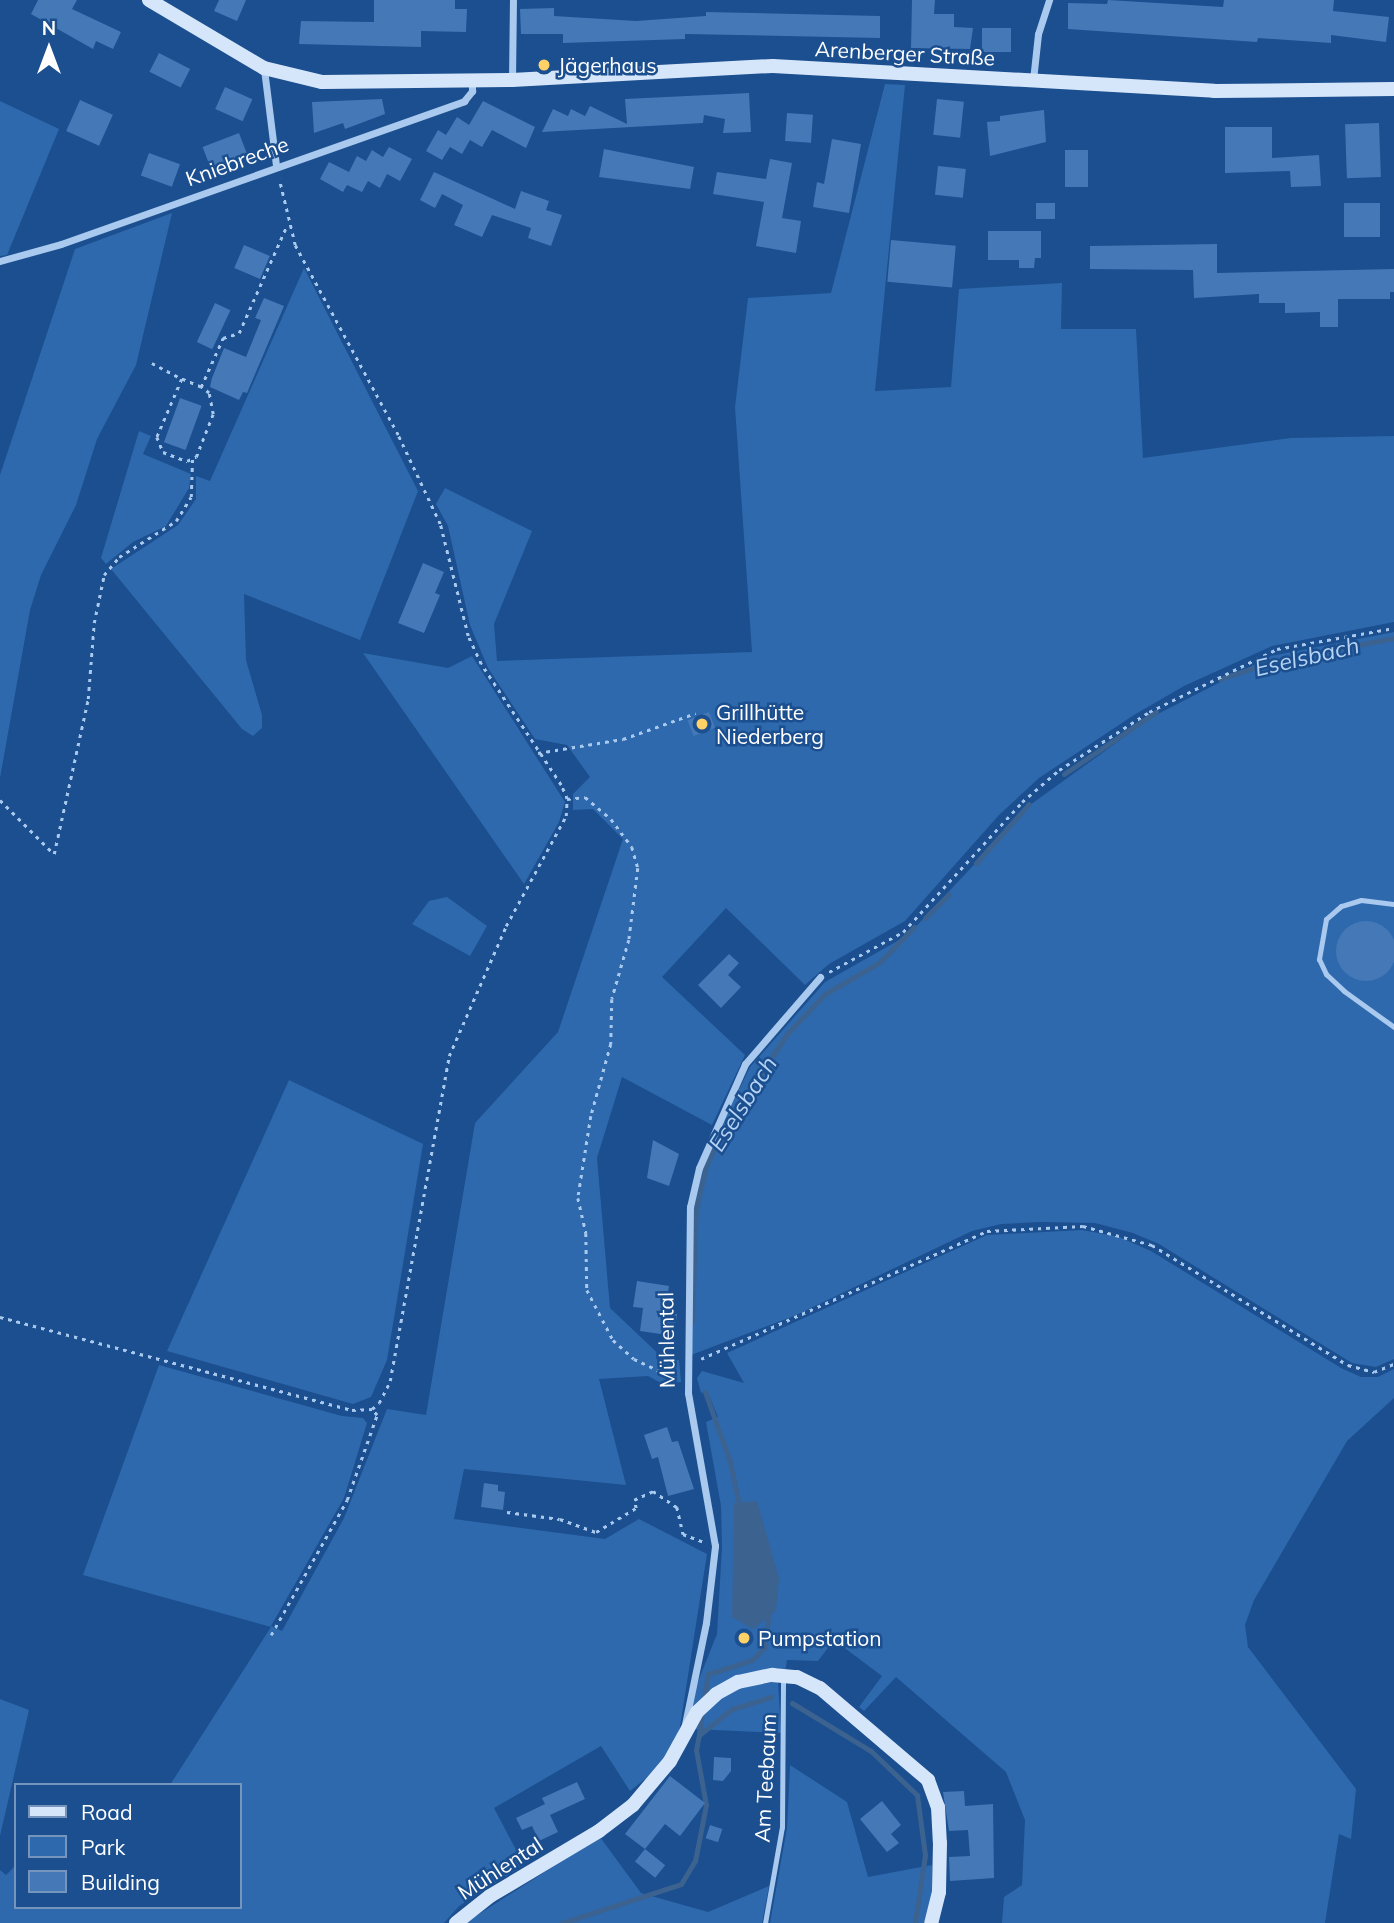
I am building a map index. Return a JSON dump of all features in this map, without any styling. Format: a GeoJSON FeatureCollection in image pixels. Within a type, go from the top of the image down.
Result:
{"type":"FeatureCollection","features":[{"type":"Feature","properties":{"kind":"street","name":"Arenberger Straße"},"geometry":{"type":"LineString","coordinates":[[149,0],[264,68],[322,82],[512,80],[773,66],[1297,92],[1394,89]]}},
{"type":"Feature","properties":{"kind":"street"},"geometry":{"type":"LineString","coordinates":[[512,80],[513,0]]}},
{"type":"Feature","properties":{"kind":"street"},"geometry":{"type":"LineString","coordinates":[[1033,80],[1038,34],[1049,0]]}},
{"type":"Feature","properties":{"kind":"street"},"geometry":{"type":"LineString","coordinates":[[264,68],[276,165]]}},
{"type":"Feature","properties":{"kind":"street","name":"Kniebreche"},"geometry":{"type":"LineString","coordinates":[[0,261],[61,244],[276,165],[464,101],[472,91],[472,81]]}},
{"type":"Feature","properties":{"kind":"street","name":"Mühlental"},"geometry":{"type":"LineString","coordinates":[[685,1734],[683,1717],[706,1623],[715,1546],[687,1380],[690,1207],[699,1168],[744,1064],[819,977]]}},
{"type":"Feature","properties":{"kind":"street","name":"Mühlental"},"geometry":{"type":"LineString","coordinates":[[456,1923],[490,1896],[599,1831],[633,1805],[670,1761],[697,1712],[729,1686],[760,1676],[783,1675],[820,1688],[928,1780],[938,1807],[940,1843],[939,1892],[931,1923]]}},
{"type":"Feature","properties":{"kind":"lane"},"geometry":{"type":"LineString","coordinates":[[1394,904],[1361,900],[1341,906],[1326,919],[1320,959],[1326,974],[1344,991],[1394,1027]]}},
{"type":"Feature","properties":{"kind":"lane","name":"Am Teebaum"},"geometry":{"type":"LineString","coordinates":[[765,1923],[782,1827],[783,1675]]}},
{"type":"Feature","properties":{"kind":"path"},"geometry":{"type":"LineString","coordinates":[[276,165],[287,225],[436,513],[468,636],[481,664],[567,799],[566,816],[506,926],[449,1056],[390,1381],[372,1409]]}},
{"type":"Feature","properties":{"kind":"path"},"geometry":{"type":"LineString","coordinates":[[201,387],[223,338],[239,333],[287,225]]}},
{"type":"Feature","properties":{"kind":"path"},"geometry":{"type":"LineString","coordinates":[[0,800],[54,855],[88,699],[93,623],[104,575],[119,557],[176,521],[191,497],[192,459],[213,414],[209,393],[152,363]]}},
{"type":"Feature","properties":{"kind":"path"},"geometry":{"type":"LineString","coordinates":[[182,379],[157,437],[163,452],[192,459]]}},
{"type":"Feature","properties":{"kind":"path"},"geometry":{"type":"LineString","coordinates":[[819,977],[903,932],[1022,802],[1059,770],[1149,712],[1277,649],[1394,628]]}},
{"type":"Feature","properties":{"kind":"path"},"geometry":{"type":"LineString","coordinates":[[538,753],[624,739],[696,713]]}},
{"type":"Feature","properties":{"kind":"path"},"geometry":{"type":"LineString","coordinates":[[567,799],[585,797],[611,819],[632,847],[638,868],[629,940],[612,999],[611,1044],[591,1116],[578,1198],[586,1233],[587,1290],[613,1340],[666,1378],[687,1380]]}},
{"type":"Feature","properties":{"kind":"path"},"geometry":{"type":"LineString","coordinates":[[687,1365],[987,1231],[1051,1226],[1083,1226],[1133,1238],[1348,1365],[1374,1372],[1394,1364]]}},
{"type":"Feature","properties":{"kind":"path"},"geometry":{"type":"LineString","coordinates":[[0,1317],[352,1410],[372,1409]]}},
{"type":"Feature","properties":{"kind":"path"},"geometry":{"type":"LineString","coordinates":[[271,1635],[347,1500],[377,1415],[372,1409]]}},
{"type":"Feature","properties":{"kind":"path"},"geometry":{"type":"LineString","coordinates":[[507,1512],[560,1519],[596,1532],[636,1508],[634,1500],[653,1491],[677,1507],[683,1534],[715,1546]]}},
{"type":"Feature","properties":{"kind":"green space"},"geometry":{"type":"Polygon","coordinates":[[[885,84],[905,85],[875,391],[951,387],[959,289],[1062,283],[1061,329],[1136,329],[1143,458],[1291,438],[1394,436],[1394,622],[1272,646],[1184,686],[1134,715],[1039,778],[999,815],[905,921],[829,964],[805,985],[726,908],[662,977],[745,1055],[712,1125],[622,1077],[597,1158],[610,1308],[666,1361],[679,1360],[681,1382],[663,1384],[648,1376],[599,1379],[626,1485],[464,1469],[454,1519],[605,1539],[639,1519],[707,1554],[679,1733],[659,1768],[630,1791],[601,1746],[494,1808],[524,1865],[459,1906],[444,1923],[0,1923],[0,1870],[6,1875],[14,1867],[14,1909],[242,1909],[242,1783],[171,1783],[271,1627],[83,1575],[159,1365],[342,1416],[363,1418],[367,1423],[344,1498],[271,1626],[282,1631],[344,1518],[387,1409],[426,1415],[475,1123],[558,1032],[623,839],[593,809],[573,810],[573,794],[590,777],[567,745],[535,739],[488,668],[470,625],[448,526],[436,504],[445,488],[532,531],[494,624],[497,661],[752,652],[735,407],[748,298],[831,293],[885,84]]]}},
{"type":"Feature","properties":{"kind":"green space"},"geometry":{"type":"Polygon","coordinates":[[[0,101],[59,129],[7,255],[0,256],[0,101]]]}},
{"type":"Feature","properties":{"kind":"green space"},"geometry":{"type":"Polygon","coordinates":[[[172,213],[136,365],[97,439],[76,505],[41,575],[30,610],[0,778],[0,475],[75,249],[172,213]]]}},
{"type":"Feature","properties":{"kind":"green space"},"geometry":{"type":"Polygon","coordinates":[[[304,268],[418,491],[360,640],[244,594],[246,660],[262,715],[262,728],[253,736],[242,729],[111,569],[178,525],[196,499],[196,476],[210,481],[304,268]]]}},
{"type":"Feature","properties":{"kind":"green space"},"geometry":{"type":"Polygon","coordinates":[[[139,431],[151,436],[143,454],[191,474],[189,488],[166,526],[133,542],[106,564],[101,558],[139,431]]]}},
{"type":"Feature","properties":{"kind":"green space"},"geometry":{"type":"Polygon","coordinates":[[[1394,632],[1394,1359],[1376,1367],[1352,1363],[1159,1244],[1133,1233],[1095,1223],[1040,1222],[1001,1224],[972,1231],[794,1316],[691,1355],[691,1222],[706,1157],[750,1067],[825,982],[908,935],[1030,805],[1152,717],[1271,656],[1394,632]]]}},
{"type":"Feature","properties":{"kind":"green space"},"geometry":{"type":"Polygon","coordinates":[[[363,653],[448,668],[472,656],[565,802],[559,822],[524,884],[363,653]]]}},
{"type":"Feature","properties":{"kind":"green space"},"geometry":{"type":"Polygon","coordinates":[[[447,897],[487,926],[470,956],[412,924],[429,901],[447,897]]]}},
{"type":"Feature","properties":{"kind":"green space"},"geometry":{"type":"Polygon","coordinates":[[[289,1080],[423,1144],[387,1360],[371,1397],[353,1404],[167,1351],[289,1080]]]}},
{"type":"Feature","properties":{"kind":"green space"},"geometry":{"type":"Polygon","coordinates":[[[1082,1230],[1119,1237],[1151,1251],[1341,1368],[1361,1377],[1378,1377],[1394,1369],[1394,1398],[1347,1441],[1254,1600],[1245,1625],[1248,1647],[1356,1789],[1351,1839],[1339,1834],[1325,1923],[1002,1923],[1004,1897],[1022,1885],[1025,1820],[1006,1772],[896,1677],[864,1711],[859,1707],[882,1676],[834,1640],[818,1661],[787,1660],[785,1672],[760,1671],[688,1720],[693,1694],[717,1634],[722,1547],[721,1506],[706,1422],[718,1417],[707,1391],[701,1393],[697,1378],[702,1371],[744,1383],[727,1353],[987,1235],[1082,1230]],[[734,1504],[734,1552],[753,1629],[734,1504]]]}},
{"type":"Feature","properties":{"kind":"green space"},"geometry":{"type":"Polygon","coordinates":[[[778,1681],[781,1733],[691,1729],[698,1716],[732,1690],[778,1681]]]}},
{"type":"Feature","properties":{"kind":"green space"},"geometry":{"type":"Polygon","coordinates":[[[0,1699],[29,1710],[0,1836],[0,1699]]]}},
{"type":"Feature","properties":{"kind":"green space"},"geometry":{"type":"Polygon","coordinates":[[[790,1765],[847,1802],[868,1877],[932,1865],[932,1897],[924,1923],[770,1923],[787,1828],[790,1765]]]}},
{"type":"Feature","properties":{"kind":"green space"},"geometry":{"type":"Polygon","coordinates":[[[600,1837],[641,1893],[708,1912],[769,1886],[762,1923],[465,1923],[600,1837]]]}},
{"type":"Feature","properties":{"kind":"shaded area"},"geometry":{"type":"Polygon","coordinates":[[[757,1501],[779,1578],[776,1611],[753,1629],[732,1617],[734,1503],[757,1501]]]}},
{"type":"Feature","properties":{"kind":"building"},"geometry":{"type":"Polygon","coordinates":[[[38,0],[77,0],[72,9],[121,32],[113,49],[96,41],[93,49],[31,14],[38,0]]]}},
{"type":"Feature","properties":{"kind":"building"},"geometry":{"type":"Polygon","coordinates":[[[219,0],[246,0],[237,21],[214,11],[219,0]]]}},
{"type":"Feature","properties":{"kind":"building"},"geometry":{"type":"Polygon","coordinates":[[[374,0],[455,0],[455,9],[467,9],[466,32],[421,31],[421,47],[299,44],[301,21],[374,22],[374,0]]]}},
{"type":"Feature","properties":{"kind":"building"},"geometry":{"type":"Polygon","coordinates":[[[912,0],[935,0],[934,14],[954,14],[954,27],[973,28],[970,49],[911,48],[912,0]]]}},
{"type":"Feature","properties":{"kind":"building"},"geometry":{"type":"Polygon","coordinates":[[[1108,0],[1223,7],[1224,0],[1334,0],[1333,11],[1389,17],[1386,42],[1331,35],[1331,43],[1258,38],[1257,42],[1068,29],[1068,3],[1107,4],[1108,0]]]}},
{"type":"Feature","properties":{"kind":"building"},"geometry":{"type":"Polygon","coordinates":[[[554,8],[554,16],[636,21],[706,16],[706,12],[880,16],[880,38],[685,34],[685,39],[563,43],[563,34],[521,34],[520,9],[554,8]]]}},
{"type":"Feature","properties":{"kind":"building"},"geometry":{"type":"Polygon","coordinates":[[[982,28],[1011,28],[1011,52],[982,52],[982,28]]]}},
{"type":"Feature","properties":{"kind":"building"},"geometry":{"type":"Polygon","coordinates":[[[159,53],[190,69],[181,88],[149,72],[159,53]]]}},
{"type":"Feature","properties":{"kind":"building"},"geometry":{"type":"Polygon","coordinates":[[[225,87],[252,99],[243,121],[215,109],[225,87]]]}},
{"type":"Feature","properties":{"kind":"building"},"geometry":{"type":"Polygon","coordinates":[[[749,93],[751,132],[723,133],[725,119],[704,115],[703,123],[542,132],[553,109],[568,116],[571,109],[585,116],[590,106],[627,124],[625,99],[749,93]]]}},
{"type":"Feature","properties":{"kind":"building"},"geometry":{"type":"Polygon","coordinates":[[[382,99],[385,114],[345,129],[343,123],[314,133],[312,102],[382,99]]]}},
{"type":"Feature","properties":{"kind":"building"},"geometry":{"type":"Polygon","coordinates":[[[937,99],[964,102],[960,138],[933,135],[937,99]]]}},
{"type":"Feature","properties":{"kind":"building"},"geometry":{"type":"Polygon","coordinates":[[[80,100],[113,115],[99,146],[66,131],[80,100]]]}},
{"type":"Feature","properties":{"kind":"building"},"geometry":{"type":"Polygon","coordinates":[[[483,101],[535,127],[526,148],[492,130],[482,147],[470,140],[462,154],[450,147],[442,160],[426,151],[438,130],[446,135],[457,117],[469,125],[483,101]]]}},
{"type":"Feature","properties":{"kind":"building"},"geometry":{"type":"Polygon","coordinates":[[[1044,110],[1046,142],[990,156],[987,122],[1000,121],[1000,116],[1044,110]]]}},
{"type":"Feature","properties":{"kind":"building"},"geometry":{"type":"Polygon","coordinates":[[[787,113],[813,115],[811,143],[785,141],[787,113]]]}},
{"type":"Feature","properties":{"kind":"building"},"geometry":{"type":"Polygon","coordinates":[[[1379,123],[1381,177],[1347,178],[1345,124],[1379,123]]]}},
{"type":"Feature","properties":{"kind":"building"},"geometry":{"type":"Polygon","coordinates":[[[1225,127],[1272,127],[1272,158],[1319,155],[1321,186],[1291,187],[1290,171],[1225,173],[1225,127]]]}},
{"type":"Feature","properties":{"kind":"building"},"geometry":{"type":"Polygon","coordinates":[[[239,133],[248,157],[212,171],[203,147],[239,133]]]}},
{"type":"Feature","properties":{"kind":"building"},"geometry":{"type":"Polygon","coordinates":[[[832,139],[861,144],[849,213],[813,207],[817,182],[824,184],[832,139]]]}},
{"type":"Feature","properties":{"kind":"building"},"geometry":{"type":"Polygon","coordinates":[[[389,147],[412,159],[400,181],[387,174],[380,188],[368,181],[362,192],[347,185],[343,192],[320,179],[329,162],[349,172],[357,156],[366,161],[372,150],[383,157],[389,147]]]}},
{"type":"Feature","properties":{"kind":"building"},"geometry":{"type":"Polygon","coordinates":[[[604,149],[694,167],[690,189],[599,177],[604,149]]]}},
{"type":"Feature","properties":{"kind":"building"},"geometry":{"type":"Polygon","coordinates":[[[1065,150],[1088,150],[1088,187],[1065,187],[1065,150]]]}},
{"type":"Feature","properties":{"kind":"building"},"geometry":{"type":"Polygon","coordinates":[[[149,153],[180,164],[172,187],[141,176],[149,153]]]}},
{"type":"Feature","properties":{"kind":"building"},"geometry":{"type":"Polygon","coordinates":[[[770,159],[792,163],[782,218],[801,221],[796,253],[756,246],[764,202],[713,194],[717,172],[766,179],[770,159]]]}},
{"type":"Feature","properties":{"kind":"building"},"geometry":{"type":"Polygon","coordinates":[[[938,166],[966,169],[963,198],[935,195],[938,166]]]}},
{"type":"Feature","properties":{"kind":"building"},"geometry":{"type":"Polygon","coordinates":[[[434,172],[515,209],[521,191],[549,201],[546,210],[562,215],[551,246],[528,238],[531,228],[492,215],[482,237],[454,225],[463,205],[442,194],[435,208],[420,200],[434,172]]]}},
{"type":"Feature","properties":{"kind":"building"},"geometry":{"type":"Polygon","coordinates":[[[1036,203],[1055,203],[1055,219],[1036,219],[1036,203]]]}},
{"type":"Feature","properties":{"kind":"building"},"geometry":{"type":"Polygon","coordinates":[[[1344,203],[1380,203],[1380,237],[1344,237],[1344,203]]]}},
{"type":"Feature","properties":{"kind":"building"},"geometry":{"type":"Polygon","coordinates":[[[988,231],[1041,231],[1041,258],[1035,258],[1034,268],[1019,268],[1019,260],[988,260],[988,231]]]}},
{"type":"Feature","properties":{"kind":"building"},"geometry":{"type":"Polygon","coordinates":[[[891,240],[956,246],[952,288],[887,282],[891,240]]]}},
{"type":"Feature","properties":{"kind":"building"},"geometry":{"type":"Polygon","coordinates":[[[1217,244],[1217,273],[1394,269],[1394,292],[1390,292],[1390,299],[1338,299],[1338,327],[1320,327],[1320,312],[1285,313],[1285,303],[1259,303],[1259,294],[1194,298],[1193,270],[1090,269],[1090,246],[1217,244]]]}},
{"type":"Feature","properties":{"kind":"building"},"geometry":{"type":"Polygon","coordinates":[[[244,245],[270,256],[260,279],[234,268],[244,245]]]}},
{"type":"Feature","properties":{"kind":"building"},"geometry":{"type":"Polygon","coordinates":[[[264,298],[284,306],[247,393],[243,392],[239,400],[210,387],[212,378],[224,348],[246,357],[261,320],[255,318],[264,298]]]}},
{"type":"Feature","properties":{"kind":"building"},"geometry":{"type":"Polygon","coordinates":[[[215,303],[230,310],[212,349],[197,342],[215,303]]]}},
{"type":"Feature","properties":{"kind":"building"},"geometry":{"type":"Polygon","coordinates":[[[180,398],[202,406],[186,450],[164,442],[180,398]]]}},
{"type":"Feature","properties":{"kind":"building"},"geometry":{"type":"Polygon","coordinates":[[[423,563],[444,572],[435,593],[440,595],[424,633],[398,623],[423,563]]]}},
{"type":"Feature","properties":{"kind":"building","name":"Grillhütte Niederberg"},"geometry":{"type":"Polygon","coordinates":[[[709,712],[715,728],[694,736],[688,720],[709,712]]]}},
{"type":"Feature","properties":{"kind":"building"},"geometry":{"type":"Polygon","coordinates":[[[1355,923],[1377,923],[1391,934],[1394,940],[1394,962],[1383,976],[1377,979],[1355,979],[1341,968],[1338,962],[1338,940],[1349,926],[1355,923]]]}},
{"type":"Feature","properties":{"kind":"building"},"geometry":{"type":"Polygon","coordinates":[[[729,954],[739,963],[728,975],[741,987],[721,1008],[698,985],[729,954]]]}},
{"type":"Feature","properties":{"kind":"building"},"geometry":{"type":"Polygon","coordinates":[[[653,1140],[679,1154],[669,1186],[647,1178],[653,1140]]]}},
{"type":"Feature","properties":{"kind":"building"},"geometry":{"type":"Polygon","coordinates":[[[637,1281],[669,1286],[665,1313],[677,1314],[674,1336],[640,1331],[643,1308],[633,1307],[637,1281]]]}},
{"type":"Feature","properties":{"kind":"building"},"geometry":{"type":"Polygon","coordinates":[[[667,1427],[672,1442],[678,1441],[694,1489],[668,1496],[658,1457],[652,1459],[644,1435],[667,1427]]]}},
{"type":"Feature","properties":{"kind":"building"},"geometry":{"type":"Polygon","coordinates":[[[484,1483],[498,1485],[498,1491],[505,1492],[503,1510],[481,1507],[484,1483]]]}},
{"type":"Feature","properties":{"kind":"building"},"geometry":{"type":"Polygon","coordinates":[[[714,1757],[731,1758],[731,1771],[723,1781],[713,1780],[714,1757]]]}},
{"type":"Feature","properties":{"kind":"building"},"geometry":{"type":"Polygon","coordinates":[[[670,1776],[705,1803],[680,1836],[665,1824],[645,1849],[625,1834],[670,1776]]]}},
{"type":"Feature","properties":{"kind":"building"},"geometry":{"type":"Polygon","coordinates":[[[577,1782],[585,1799],[550,1815],[558,1832],[539,1841],[532,1826],[522,1830],[516,1818],[545,1804],[542,1798],[577,1782]]]}},
{"type":"Feature","properties":{"kind":"building"},"geometry":{"type":"Polygon","coordinates":[[[964,1791],[965,1806],[993,1804],[994,1878],[950,1881],[949,1857],[970,1856],[968,1830],[949,1831],[943,1792],[964,1791]]]}},
{"type":"Feature","properties":{"kind":"building"},"geometry":{"type":"Polygon","coordinates":[[[882,1801],[901,1825],[891,1834],[899,1843],[887,1852],[860,1819],[882,1801]]]}},
{"type":"Feature","properties":{"kind":"building"},"geometry":{"type":"Polygon","coordinates":[[[710,1825],[722,1829],[718,1842],[706,1838],[710,1825]]]}},
{"type":"Feature","properties":{"kind":"building"},"geometry":{"type":"Polygon","coordinates":[[[645,1849],[665,1865],[655,1878],[635,1861],[645,1849]]]}},
{"type":"Feature","properties":{"kind":"waterway","name":"Eselsbach"},"geometry":{"type":"LineString","coordinates":[[1220,679],[1277,660],[1394,638]]}},
{"type":"Feature","properties":{"kind":"waterway","name":"Eselsbach"},"geometry":{"type":"LineString","coordinates":[[1064,774],[1156,712]]}},
{"type":"Feature","properties":{"kind":"waterway","name":"Eselsbach"},"geometry":{"type":"LineString","coordinates":[[976,863],[1029,804]]}},
{"type":"Feature","properties":{"kind":"waterway","name":"Eselsbach"},"geometry":{"type":"LineString","coordinates":[[925,918],[949,894]]}},
{"type":"Feature","properties":{"kind":"waterway","name":"Eselsbach"},"geometry":{"type":"LineString","coordinates":[[692,1321],[696,1209],[706,1166],[724,1129],[787,1034],[825,994],[880,962],[914,927]]}},
{"type":"Feature","properties":{"kind":"waterway","name":"Eselsbach"},"geometry":{"type":"LineString","coordinates":[[705,1392],[730,1462],[740,1509]]}},
{"type":"Feature","properties":{"kind":"waterway","name":"Eselsbach"},"geometry":{"type":"LineString","coordinates":[[704,1701],[708,1674],[752,1660],[764,1648],[769,1612]]}},
{"type":"Feature","properties":{"kind":"waterway"},"geometry":{"type":"LineString","coordinates":[[562,1923],[681,1884],[695,1861],[706,1805],[696,1750],[699,1735],[732,1709],[771,1697]]}},
{"type":"Feature","properties":{"kind":"waterway"},"geometry":{"type":"LineString","coordinates":[[792,1703],[871,1751],[917,1795],[925,1855],[915,1923]]}},
{"type":"Feature","properties":{"kind":"waterway","name":"Eselsbach"},"geometry":{"type":"LineString","coordinates":[[699,1734],[702,1713]]}},
{"type":"Feature","properties":{"kind":"place","name":"Jägerhaus"},"geometry":{"type":"Point","coordinates":[544,65]}},
{"type":"Feature","properties":{"kind":"place","name":"Grillhütte Niederberg"},"geometry":{"type":"Point","coordinates":[702,724]}},
{"type":"Feature","properties":{"kind":"place","name":"Pumpstation"},"geometry":{"type":"Point","coordinates":[744,1638]}}]}
